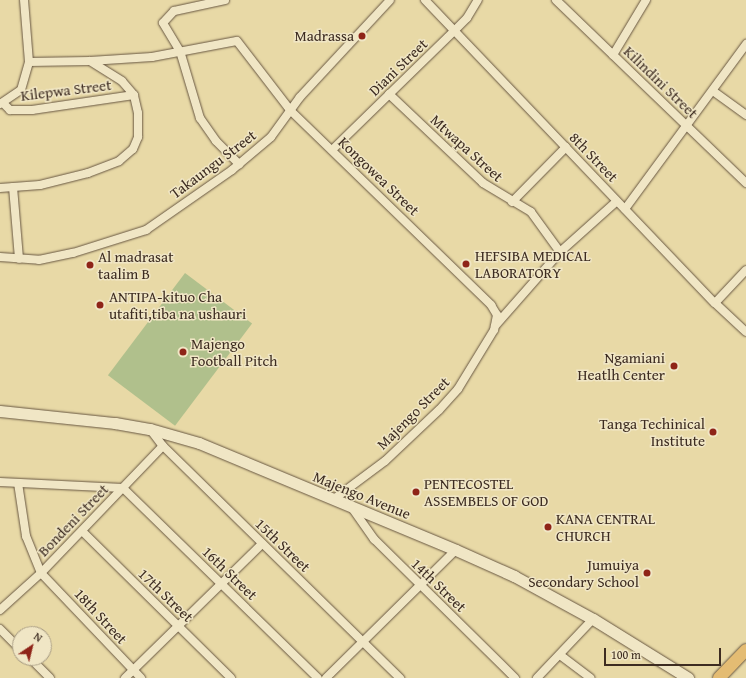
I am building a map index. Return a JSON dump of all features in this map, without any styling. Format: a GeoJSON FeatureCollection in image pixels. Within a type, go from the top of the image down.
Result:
{"type":"FeatureCollection","features":[{"type":"Feature","properties":{"kind":"main road"},"geometry":{"type":"LineString","coordinates":[[719,678],[746,650]]}},
{"type":"Feature","properties":{"kind":"street"},"geometry":{"type":"LineString","coordinates":[[2,103],[21,90],[29,62],[24,0]]}},
{"type":"Feature","properties":{"kind":"street"},"geometry":{"type":"LineString","coordinates":[[225,0],[174,11],[167,16],[163,22],[180,51],[200,118],[216,141],[239,164]]}},
{"type":"Feature","properties":{"kind":"street","name":"Takaungu Street"},"geometry":{"type":"LineString","coordinates":[[0,257],[39,260],[73,253],[146,230],[239,164],[271,137],[300,97],[390,0]]}},
{"type":"Feature","properties":{"kind":"street","name":"8th Street"},"geometry":{"type":"LineString","coordinates":[[425,0],[625,210],[715,303],[746,332]]}},
{"type":"Feature","properties":{"kind":"street","name":"Diani Street"},"geometry":{"type":"LineString","coordinates":[[332,150],[467,18],[478,0]]}},
{"type":"Feature","properties":{"kind":"street","name":"Kilindini Street"},"geometry":{"type":"LineString","coordinates":[[556,0],[746,184]]}},
{"type":"Feature","properties":{"kind":"street"},"geometry":{"type":"LineString","coordinates":[[612,54],[646,0]]}},
{"type":"Feature","properties":{"kind":"street","name":"Kongowea Street"},"geometry":{"type":"LineString","coordinates":[[180,51],[237,41],[291,111],[491,305],[497,315],[495,328]]}},
{"type":"Feature","properties":{"kind":"street"},"geometry":{"type":"LineString","coordinates":[[625,210],[686,126],[713,92],[746,44]]}},
{"type":"Feature","properties":{"kind":"street"},"geometry":{"type":"LineString","coordinates":[[29,62],[90,62],[152,57],[180,51]]}},
{"type":"Feature","properties":{"kind":"street"},"geometry":{"type":"LineString","coordinates":[[0,188],[40,185],[74,176],[119,161],[133,149],[138,137],[138,113],[134,95],[122,81],[90,62]]}},
{"type":"Feature","properties":{"kind":"street"},"geometry":{"type":"LineString","coordinates":[[713,92],[746,115]]}},
{"type":"Feature","properties":{"kind":"street","name":"Mtwapa Street"},"geometry":{"type":"LineString","coordinates":[[389,94],[483,183],[512,202],[531,212],[560,252]]}},
{"type":"Feature","properties":{"kind":"street","name":"Kilepwa Street"},"geometry":{"type":"LineString","coordinates":[[2,103],[10,110],[32,110],[134,95]]}},
{"type":"Feature","properties":{"kind":"street"},"geometry":{"type":"LineString","coordinates":[[512,202],[566,147]]}},
{"type":"Feature","properties":{"kind":"street"},"geometry":{"type":"LineString","coordinates":[[13,187],[19,259]]}},
{"type":"Feature","properties":{"kind":"street","name":"Majengo Street"},"geometry":{"type":"LineString","coordinates":[[334,499],[385,461],[439,410],[458,389],[495,328],[560,252],[617,201]]}},
{"type":"Feature","properties":{"kind":"street"},"geometry":{"type":"LineString","coordinates":[[715,303],[746,270]]}},
{"type":"Feature","properties":{"kind":"street","name":"Majengo Avenue"},"geometry":{"type":"LineString","coordinates":[[0,411],[101,421],[150,429],[199,444],[350,505],[514,576],[593,619],[688,678]]}},
{"type":"Feature","properties":{"kind":"street","name":"15th Street"},"geometry":{"type":"LineString","coordinates":[[150,429],[163,446],[400,678]]}},
{"type":"Feature","properties":{"kind":"street","name":"Bondeni Street"},"geometry":{"type":"LineString","coordinates":[[0,610],[41,573],[163,446]]}},
{"type":"Feature","properties":{"kind":"street"},"geometry":{"type":"LineString","coordinates":[[0,482],[123,488]]}},
{"type":"Feature","properties":{"kind":"street"},"geometry":{"type":"LineString","coordinates":[[18,483],[26,536],[41,573]]}},
{"type":"Feature","properties":{"kind":"street","name":"16th Street"},"geometry":{"type":"LineString","coordinates":[[123,488],[318,678]]}},
{"type":"Feature","properties":{"kind":"street","name":"14th Street"},"geometry":{"type":"LineString","coordinates":[[350,505],[374,539],[418,585],[515,678]]}},
{"type":"Feature","properties":{"kind":"street","name":"17th Street"},"geometry":{"type":"LineString","coordinates":[[82,531],[231,678]]}},
{"type":"Feature","properties":{"kind":"street"},"geometry":{"type":"LineString","coordinates":[[125,678],[177,625],[262,544]]}},
{"type":"Feature","properties":{"kind":"street"},"geometry":{"type":"LineString","coordinates":[[326,678],[418,585],[456,550]]}},
{"type":"Feature","properties":{"kind":"street","name":"18th Street"},"geometry":{"type":"LineString","coordinates":[[41,573],[140,678]]}},
{"type":"Feature","properties":{"kind":"street"},"geometry":{"type":"LineString","coordinates":[[537,678],[593,619]]}},
{"type":"Feature","properties":{"kind":"street"},"geometry":{"type":"LineString","coordinates":[[0,629],[12,641]]}},
{"type":"Feature","properties":{"kind":"street"},"geometry":{"type":"LineString","coordinates":[[560,655],[590,678]]}},
{"type":"Feature","properties":{"kind":"street"},"geometry":{"type":"LineString","coordinates":[[38,666],[50,678]]}},
{"type":"Feature","properties":{"kind":"green space","name":"Majengo Football Pitch"},"geometry":{"type":"Polygon","coordinates":[[[185,273],[252,324],[175,426],[108,375],[185,273]]]}},
{"type":"Feature","properties":{"kind":"place","name":"Madrassa"},"geometry":{"type":"Point","coordinates":[362,36]}},
{"type":"Feature","properties":{"kind":"place","name":"HEFSIBA MEDICAL LABORATORY"},"geometry":{"type":"Point","coordinates":[466,264]}},
{"type":"Feature","properties":{"kind":"place","name":"Al madrasat taalim B"},"geometry":{"type":"Point","coordinates":[90,265]}},
{"type":"Feature","properties":{"kind":"place","name":"ANTIPA-kituo Cha utafiti,tiba na ushauri"},"geometry":{"type":"Point","coordinates":[100,305]}},
{"type":"Feature","properties":{"kind":"place","name":"Majengo Football Pitch"},"geometry":{"type":"Point","coordinates":[183,352]}},
{"type":"Feature","properties":{"kind":"place","name":"Ngamiani Heatlh Center"},"geometry":{"type":"Point","coordinates":[674,366]}},
{"type":"Feature","properties":{"kind":"place","name":"Tanga Techinical Institute"},"geometry":{"type":"Point","coordinates":[713,432]}},
{"type":"Feature","properties":{"kind":"place","name":"PENTECOSTEL ASSEMBELS OF GOD"},"geometry":{"type":"Point","coordinates":[416,492]}},
{"type":"Feature","properties":{"kind":"place","name":"KANA CENTRAL CHURCH"},"geometry":{"type":"Point","coordinates":[548,527]}},
{"type":"Feature","properties":{"kind":"place","name":"Jumuiya Secondary School"},"geometry":{"type":"Point","coordinates":[647,573]}}]}
